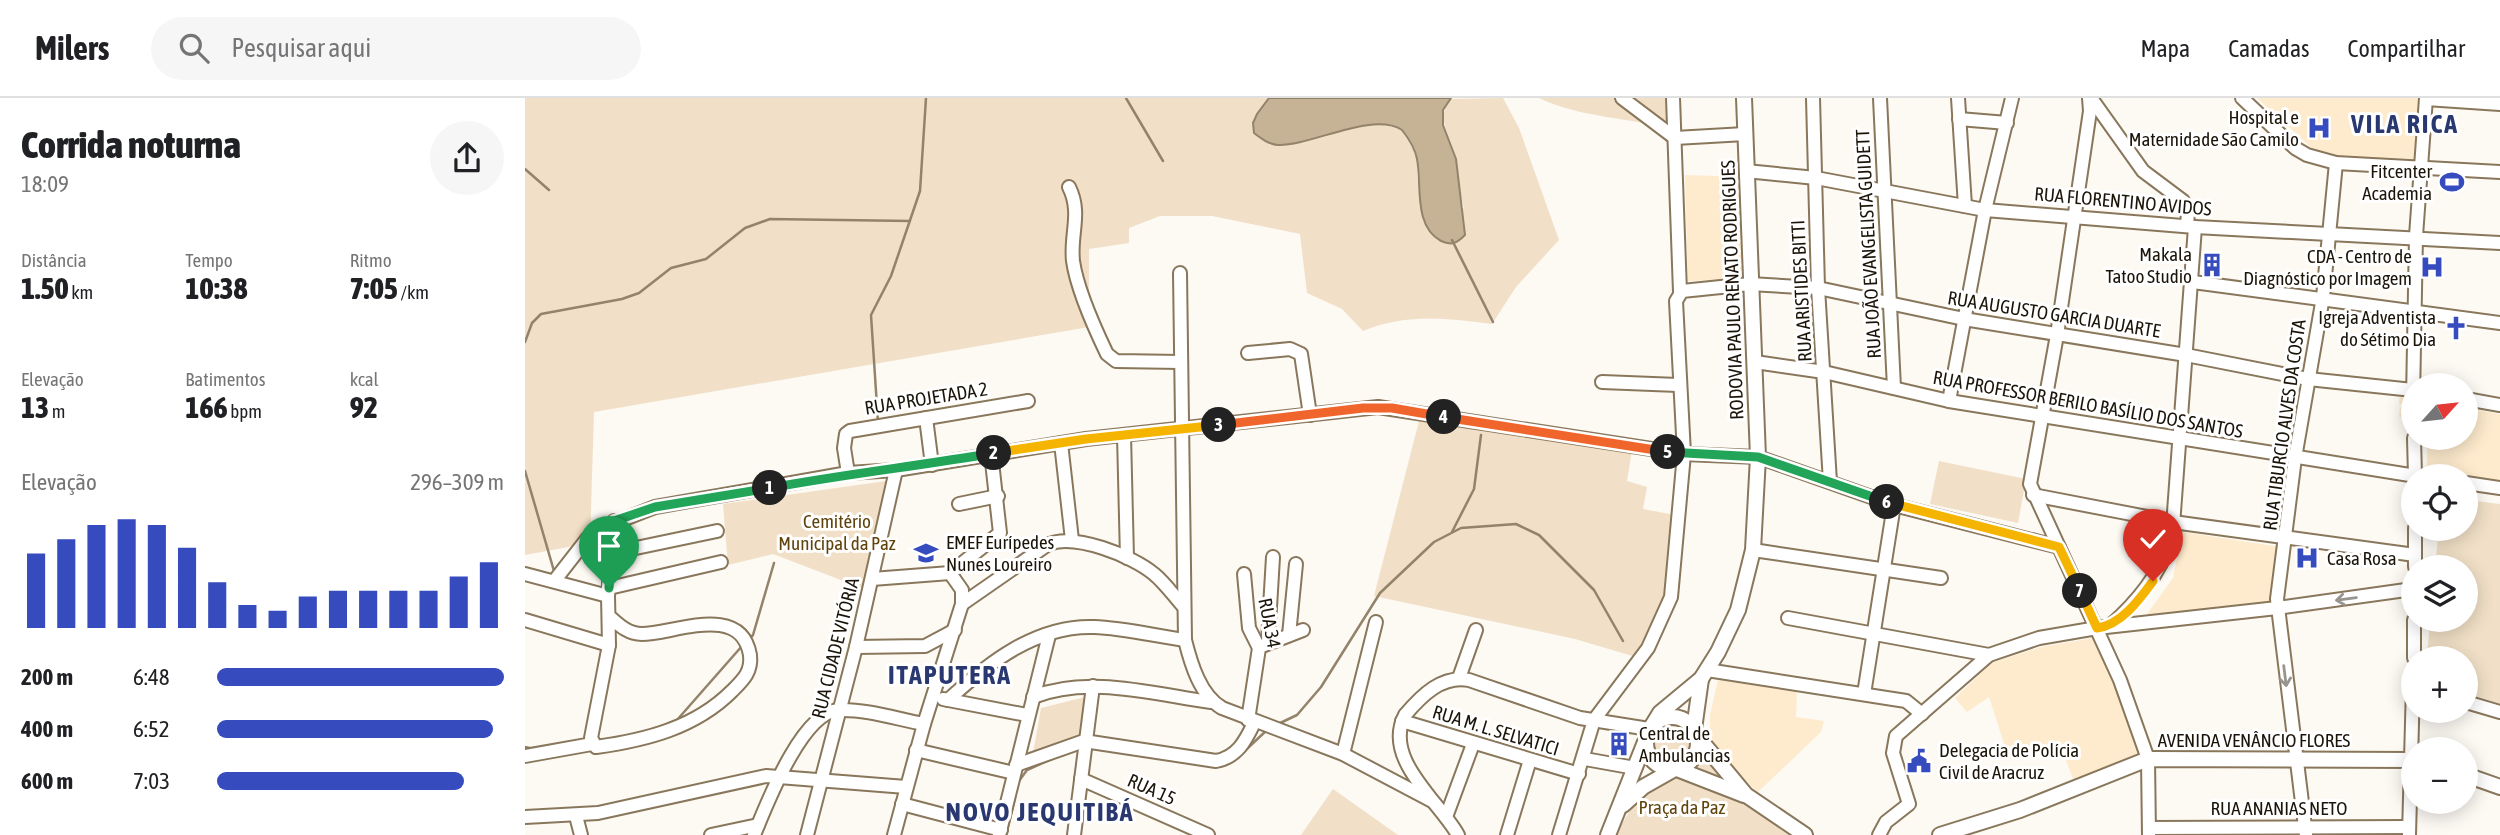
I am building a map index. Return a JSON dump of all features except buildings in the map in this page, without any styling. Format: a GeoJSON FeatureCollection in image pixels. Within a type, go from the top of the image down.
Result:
{"type":"FeatureCollection","features":[{"type":"Feature","properties":{"kind":"main road","name":"RODOVIA PAULO RENATO RODRIGUES"},"geometry":{"type":"LineString","coordinates":[[1704,674],[1738,610],[1753,551],[1758,457],[1749,285],[1744,98]]}},
{"type":"Feature","properties":{"kind":"main road"},"geometry":{"type":"LineString","coordinates":[[1620,808],[1643,787],[1694,756],[1704,674]]}},
{"type":"Feature","properties":{"kind":"main road"},"geometry":{"type":"LineString","coordinates":[[1608,835],[1649,732],[1660,713],[1704,674]]}},
{"type":"Feature","properties":{"kind":"main road"},"geometry":{"type":"LineString","coordinates":[[1649,732],[1661,719],[1677,717],[1695,732],[1746,795]]}},
{"type":"Feature","properties":{"kind":"main road"},"geometry":{"type":"LineString","coordinates":[[1649,732],[1653,762],[1746,795],[1805,835]]}},
{"type":"Feature","properties":{"kind":"main road","name":"AVENIDA VENÂNCIO FLORES"},"geometry":{"type":"LineString","coordinates":[[1940,835],[1961,832],[2148,759],[2401,760]]}},
{"type":"Feature","properties":{"kind":"main road"},"geometry":{"type":"LineString","coordinates":[[2478,779],[2500,787]]}},
{"type":"Feature","properties":{"kind":"street"},"geometry":{"type":"LineString","coordinates":[[1622,98],[1675,138],[1745,134]]}},
{"type":"Feature","properties":{"kind":"street"},"geometry":{"type":"LineString","coordinates":[[1559,835],[1585,759],[1594,720],[1648,648],[1671,597],[1684,454],[1678,385],[1676,301],[1685,291],[1673,98]]}},
{"type":"Feature","properties":{"kind":"street","name":"RUA ARISTIDES BITTI"},"geometry":{"type":"LineString","coordinates":[[1813,98],[1818,288],[1830,482]]}},
{"type":"Feature","properties":{"kind":"street","name":"RUA JOÃO EVANGELISTA GUIDETT"},"geometry":{"type":"LineString","coordinates":[[1880,98],[1894,388]]}},
{"type":"Feature","properties":{"kind":"street"},"geometry":{"type":"LineString","coordinates":[[1958,98],[1965,206]]}},
{"type":"Feature","properties":{"kind":"street"},"geometry":{"type":"LineString","coordinates":[[1949,401],[1985,209],[2012,98]]}},
{"type":"Feature","properties":{"kind":"street"},"geometry":{"type":"LineString","coordinates":[[2090,98],[2057,335],[2031,470],[2033,495],[2104,627],[2148,759],[2149,831]]}},
{"type":"Feature","properties":{"kind":"street"},"geometry":{"type":"LineString","coordinates":[[2090,98],[2143,171],[2183,201],[2191,227],[2193,282],[2172,540],[2153,581],[2140,599],[2104,627]]}},
{"type":"Feature","properties":{"kind":"street"},"geometry":{"type":"LineString","coordinates":[[2242,98],[2295,148],[2307,155],[2336,163],[2500,172]]}},
{"type":"Feature","properties":{"kind":"street"},"geometry":{"type":"LineString","coordinates":[[2414,373],[2416,236],[2426,99],[2500,104]]}},
{"type":"Feature","properties":{"kind":"street"},"geometry":{"type":"LineString","coordinates":[[1959,119],[2007,123]]}},
{"type":"Feature","properties":{"kind":"street","name":"RUA TIBURCIO ALVES DA COSTA"},"geometry":{"type":"LineString","coordinates":[[2305,831],[2277,608],[2295,458],[2323,297],[2336,163]]}},
{"type":"Feature","properties":{"kind":"street","name":"RUA FLORENTINO AVIDOS"},"geometry":{"type":"LineString","coordinates":[[1746,171],[1816,178],[1985,209],[2191,227],[2416,236],[2500,243]]}},
{"type":"Feature","properties":{"kind":"street"},"geometry":{"type":"LineString","coordinates":[[1069,187],[1077,205],[1073,251],[1077,277],[1107,354],[1116,361],[1125,362],[1181,362]]}},
{"type":"Feature","properties":{"kind":"street"},"geometry":{"type":"LineString","coordinates":[[1180,273],[1185,640],[1198,677],[1211,702]]}},
{"type":"Feature","properties":{"kind":"street"},"geometry":{"type":"LineString","coordinates":[[2193,282],[2323,297],[2500,323]]}},
{"type":"Feature","properties":{"kind":"street","name":"RUA AUGUSTO GARCIA DUARTE"},"geometry":{"type":"LineString","coordinates":[[1685,291],[1749,285],[1818,288],[1964,320],[2186,355],[2308,379],[2401,389]]}},
{"type":"Feature","properties":{"kind":"street"},"geometry":{"type":"LineString","coordinates":[[1248,353],[1290,349],[1301,354],[1310,415]]}},
{"type":"Feature","properties":{"kind":"street","name":"RUA PROFESSOR BERILO BASÍLIO DOS SANTOS"},"geometry":{"type":"LineString","coordinates":[[1755,362],[1825,372],[1949,401],[2401,474]]}},
{"type":"Feature","properties":{"kind":"street"},"geometry":{"type":"LineString","coordinates":[[1602,382],[1678,385]]}},
{"type":"Feature","properties":{"kind":"street","name":"RUA PROJETADA 2"},"geometry":{"type":"LineString","coordinates":[[848,473],[844,448],[846,434],[856,429],[1028,401]]}},
{"type":"Feature","properties":{"kind":"street"},"geometry":{"type":"LineString","coordinates":[[2478,401],[2500,405]]}},
{"type":"Feature","properties":{"kind":"street"},"geometry":{"type":"LineString","coordinates":[[555,580],[587,539],[614,521],[655,507],[848,473],[932,465],[1061,443],[1363,408],[1392,408],[1684,454],[1758,457],[1894,505],[2059,547]]}},
{"type":"Feature","properties":{"kind":"street"},"geometry":{"type":"LineString","coordinates":[[926,418],[932,465]]}},
{"type":"Feature","properties":{"kind":"street"},"geometry":{"type":"LineString","coordinates":[[1124,435],[1127,558]]}},
{"type":"Feature","properties":{"kind":"street"},"geometry":{"type":"LineString","coordinates":[[1061,443],[1072,540]]}},
{"type":"Feature","properties":{"kind":"street"},"geometry":{"type":"LineString","coordinates":[[872,579],[950,573],[1000,533],[992,453]]}},
{"type":"Feature","properties":{"kind":"street","name":"RUA CIDADE VITÓRIA"},"geometry":{"type":"LineString","coordinates":[[807,835],[856,647],[896,470]]}},
{"type":"Feature","properties":{"kind":"street"},"geometry":{"type":"LineString","coordinates":[[2478,485],[2500,488]]}},
{"type":"Feature","properties":{"kind":"street"},"geometry":{"type":"LineString","coordinates":[[2033,495],[2173,522],[2401,559]]}},
{"type":"Feature","properties":{"kind":"street"},"geometry":{"type":"LineString","coordinates":[[959,504],[998,496]]}},
{"type":"Feature","properties":{"kind":"street"},"geometry":{"type":"LineString","coordinates":[[1864,694],[1894,505]]}},
{"type":"Feature","properties":{"kind":"street"},"geometry":{"type":"LineString","coordinates":[[594,746],[591,738],[609,645],[609,592],[614,521]]}},
{"type":"Feature","properties":{"kind":"street"},"geometry":{"type":"LineString","coordinates":[[612,553],[717,531]]}},
{"type":"Feature","properties":{"kind":"street"},"geometry":{"type":"LineString","coordinates":[[962,604],[1047,545],[1072,540],[1127,558],[1153,573],[1183,606]]}},
{"type":"Feature","properties":{"kind":"street"},"geometry":{"type":"LineString","coordinates":[[1753,551],[1941,578]]}},
{"type":"Feature","properties":{"kind":"street"},"geometry":{"type":"LineString","coordinates":[[1273,557],[1263,645],[1303,630]]}},
{"type":"Feature","properties":{"kind":"street"},"geometry":{"type":"LineString","coordinates":[[525,574],[609,592],[721,562]]}},
{"type":"Feature","properties":{"kind":"street"},"geometry":{"type":"LineString","coordinates":[[1289,635],[1296,564]]}},
{"type":"Feature","properties":{"kind":"street"},"geometry":{"type":"LineString","coordinates":[[894,835],[916,750],[962,604],[962,590],[950,573]]}},
{"type":"Feature","properties":{"kind":"street","name":"RUA 34"},"geometry":{"type":"LineString","coordinates":[[1244,574],[1249,628],[1263,645],[1251,721]]}},
{"type":"Feature","properties":{"kind":"street"},"geometry":{"type":"LineString","coordinates":[[1879,835],[1886,822],[1909,804],[1893,744],[1896,736],[1989,655],[2039,638],[2104,627],[2277,608],[2401,591]]}},
{"type":"Feature","properties":{"kind":"street"},"geometry":{"type":"LineString","coordinates":[[525,756],[673,730],[697,719],[721,702],[746,677],[750,667],[746,643],[739,634],[726,627],[694,624],[642,634],[622,628],[610,617]]}},
{"type":"Feature","properties":{"kind":"street"},"geometry":{"type":"LineString","coordinates":[[1788,618],[1989,655]]}},
{"type":"Feature","properties":{"kind":"street"},"geometry":{"type":"LineString","coordinates":[[525,620],[609,645]]}},
{"type":"Feature","properties":{"kind":"street"},"geometry":{"type":"LineString","coordinates":[[1343,754],[1375,622]]}},
{"type":"Feature","properties":{"kind":"street"},"geometry":{"type":"LineString","coordinates":[[948,700],[1010,651],[1049,635],[1092,627],[1185,640]]}},
{"type":"Feature","properties":{"kind":"street"},"geometry":{"type":"LineString","coordinates":[[856,647],[925,646],[955,630]]}},
{"type":"Feature","properties":{"kind":"street"},"geometry":{"type":"LineString","coordinates":[[1459,678],[1476,630]]}},
{"type":"Feature","properties":{"kind":"street"},"geometry":{"type":"LineString","coordinates":[[902,804],[1000,832],[1049,635]]}},
{"type":"Feature","properties":{"kind":"street"},"geometry":{"type":"LineString","coordinates":[[1704,674],[1906,701],[1922,714]]}},
{"type":"Feature","properties":{"kind":"street"},"geometry":{"type":"LineString","coordinates":[[1458,835],[1431,801],[1406,758],[1402,721],[1429,691],[1459,678],[1594,720],[1649,732]]}},
{"type":"Feature","properties":{"kind":"street"},"geometry":{"type":"LineString","coordinates":[[1033,697],[1069,686],[1211,702],[1251,721],[1343,754],[1431,801]]}},
{"type":"Feature","properties":{"kind":"street"},"geometry":{"type":"LineString","coordinates":[[1074,835],[1093,687]]}},
{"type":"Feature","properties":{"kind":"street"},"geometry":{"type":"LineString","coordinates":[[933,697],[1027,715]]}},
{"type":"Feature","properties":{"kind":"street"},"geometry":{"type":"LineString","coordinates":[[2478,706],[2500,712]]}},
{"type":"Feature","properties":{"kind":"street"},"geometry":{"type":"LineString","coordinates":[[711,835],[756,830],[797,746],[824,714],[840,710],[924,724]]}},
{"type":"Feature","properties":{"kind":"street"},"geometry":{"type":"LineString","coordinates":[[916,750],[1015,769],[1084,741],[1216,761],[1228,759],[1238,751],[1251,721]]}},
{"type":"Feature","properties":{"kind":"street","name":"RUA M. L. SELVATICI"},"geometry":{"type":"LineString","coordinates":[[1402,721],[1580,774]]}},
{"type":"Feature","properties":{"kind":"street"},"geometry":{"type":"LineString","coordinates":[[1446,817],[1473,744]]}},
{"type":"Feature","properties":{"kind":"street"},"geometry":{"type":"LineString","coordinates":[[1585,759],[1635,768]]}},
{"type":"Feature","properties":{"kind":"street"},"geometry":{"type":"LineString","coordinates":[[1507,835],[1529,760]]}},
{"type":"Feature","properties":{"kind":"street"},"geometry":{"type":"LineString","coordinates":[[525,817],[576,816],[659,801],[757,777],[906,787]]}},
{"type":"Feature","properties":{"kind":"street","name":"RUA 15"},"geometry":{"type":"LineString","coordinates":[[1081,779],[1208,835]]}},
{"type":"Feature","properties":{"kind":"street"},"geometry":{"type":"LineString","coordinates":[[576,816],[581,835]]}},
{"type":"Feature","properties":{"kind":"street","name":"RUA ANANIAS NETO"},"geometry":{"type":"LineString","coordinates":[[2149,831],[2409,831]]}},
{"type":"Feature","properties":{"kind":"shaded area"},"geometry":{"type":"Polygon","coordinates":[[[1269,98],[1451,98],[1443,110],[1443,125],[1456,159],[1465,235],[1454,243],[1445,243],[1432,234],[1426,225],[1420,204],[1416,155],[1402,130],[1375,124],[1278,145],[1265,141],[1254,133],[1253,123],[1269,98]]]}},
{"type":"Feature","properties":{"kind":"shaded area"},"geometry":{"type":"Polygon","coordinates":[[[2257,98],[2418,98],[2414,161],[2346,159],[2316,152],[2257,98]]]}},
{"type":"Feature","properties":{"kind":"shaded area"},"geometry":{"type":"Polygon","coordinates":[[[1685,175],[1747,177],[1751,279],[1688,281],[1685,175]]]}},
{"type":"Feature","properties":{"kind":"shaded area"},"geometry":{"type":"Polygon","coordinates":[[[2478,410],[2500,414],[2500,481],[2478,477],[2478,464],[2427,464],[2427,450],[2478,450],[2478,410]]]}},
{"type":"Feature","properties":{"kind":"shaded area"},"geometry":{"type":"Polygon","coordinates":[[[2182,532],[2281,547],[2275,604],[2145,617],[2173,578],[2182,532]]]}},
{"type":"Feature","properties":{"kind":"shaded area"},"geometry":{"type":"Polygon","coordinates":[[[2099,637],[2147,752],[2073,779],[2063,752],[2009,759],[1989,697],[1967,712],[1955,698],[1991,663],[2041,647],[2099,637]]]}},
{"type":"Feature","properties":{"kind":"shaded area"},"geometry":{"type":"Polygon","coordinates":[[[1718,680],[1797,690],[1796,717],[1824,721],[1821,732],[1758,792],[1729,767],[1710,736],[1710,715],[1718,680]]]}},
{"type":"Feature","properties":{"kind":"green space"},"geometry":{"type":"Polygon","coordinates":[[[525,98],[1269,98],[1257,114],[1254,133],[1265,141],[1278,145],[1375,125],[1402,131],[1417,156],[1417,178],[1426,219],[1464,208],[1456,158],[1444,122],[1445,107],[1449,99],[1503,98],[1519,128],[1559,240],[1516,287],[1492,324],[1427,318],[1395,321],[1363,331],[1342,309],[1307,293],[1300,234],[1212,216],[1160,216],[1129,228],[1129,243],[1089,249],[1089,327],[594,412],[590,543],[525,555],[525,98]]]}},
{"type":"Feature","properties":{"kind":"green space"},"geometry":{"type":"Polygon","coordinates":[[[1539,98],[1671,98],[1673,130],[1571,110],[1539,98]]]}},
{"type":"Feature","properties":{"kind":"green space"},"geometry":{"type":"Polygon","coordinates":[[[1419,421],[1632,450],[1627,481],[1647,487],[1643,509],[1675,515],[1671,591],[1646,660],[1575,639],[1374,596],[1419,421]]]}},
{"type":"Feature","properties":{"kind":"green space"},"geometry":{"type":"Polygon","coordinates":[[[1939,461],[2026,479],[2018,523],[1930,504],[1939,461]]]}},
{"type":"Feature","properties":{"kind":"green space","name":"Cemitério Municipal da Paz"},"geometry":{"type":"Polygon","coordinates":[[[893,480],[867,590],[773,554],[728,565],[723,504],[893,480]]]}},
{"type":"Feature","properties":{"kind":"green space"},"geometry":{"type":"Polygon","coordinates":[[[2478,501],[2500,504],[2500,704],[2478,697],[2478,646],[2428,646],[2429,632],[2478,632],[2478,555],[2436,555],[2438,541],[2478,541],[2478,501]]]}},
{"type":"Feature","properties":{"kind":"green space"},"geometry":{"type":"Polygon","coordinates":[[[1089,696],[1085,741],[1031,764],[1041,708],[1089,696]]]}},
{"type":"Feature","properties":{"kind":"green space"},"geometry":{"type":"Polygon","coordinates":[[[1672,722],[1681,723],[1688,728],[1693,735],[1693,753],[1688,760],[1681,765],[1672,766],[1663,765],[1656,760],[1651,753],[1650,744],[1651,735],[1656,728],[1663,723],[1672,722]]]}},
{"type":"Feature","properties":{"kind":"green space"},"geometry":{"type":"Polygon","coordinates":[[[1703,752],[1726,781],[1692,770],[1703,752]]]}},
{"type":"Feature","properties":{"kind":"green space","name":"Praça da Paz"},"geometry":{"type":"Polygon","coordinates":[[[1675,778],[1691,780],[1721,791],[1750,807],[1789,835],[1617,835],[1626,817],[1647,791],[1675,778]]]}},
{"type":"Feature","properties":{"kind":"green space"},"geometry":{"type":"Polygon","coordinates":[[[1333,789],[1398,835],[1301,835],[1333,789]]]}},
{"type":"Feature","properties":{"kind":"waterway"},"geometry":{"type":"LineString","coordinates":[[878,422],[871,315],[891,276],[920,191],[926,98]]}},
{"type":"Feature","properties":{"kind":"waterway"},"geometry":{"type":"LineString","coordinates":[[1126,98],[1163,161]]}},
{"type":"Feature","properties":{"kind":"waterway"},"geometry":{"type":"LineString","coordinates":[[525,169],[549,190]]}},
{"type":"Feature","properties":{"kind":"waterway"},"geometry":{"type":"LineString","coordinates":[[525,342],[532,323],[541,314],[622,299],[639,293],[671,268],[706,259],[745,228],[770,219],[910,221]]}},
{"type":"Feature","properties":{"kind":"waterway"},"geometry":{"type":"LineString","coordinates":[[1452,240],[1493,322]]}},
{"type":"Feature","properties":{"kind":"waterway"},"geometry":{"type":"LineString","coordinates":[[1452,532],[1474,489],[1481,435]]}},
{"type":"Feature","properties":{"kind":"waterway"},"geometry":{"type":"LineString","coordinates":[[525,471],[554,571]]}},
{"type":"Feature","properties":{"kind":"waterway"},"geometry":{"type":"LineString","coordinates":[[1276,725],[1297,715],[1321,687],[1380,593],[1434,542],[1461,528],[1516,524],[1539,535],[1594,590],[1623,641]]}},
{"type":"Feature","properties":{"kind":"waterway"},"geometry":{"type":"LineString","coordinates":[[749,639],[753,635],[774,563]]}},
{"type":"Feature","properties":{"kind":"waterway"},"geometry":{"type":"LineString","coordinates":[[654,729],[677,720],[742,646]]}},
{"type":"Feature","properties":{"kind":"waterway"},"geometry":{"type":"LineString","coordinates":[[1234,761],[1267,730]]}},
{"type":"Feature","properties":{"kind":"waterway"},"geometry":{"type":"LineString","coordinates":[[525,747],[534,749]]}},
{"type":"Feature","properties":{"kind":"waterway"},"geometry":{"type":"LineString","coordinates":[[1019,781],[1027,770],[1056,757]]}},
{"type":"Feature","properties":{"kind":"waterway"},"geometry":{"type":"LineString","coordinates":[[1006,835],[1015,798]]}},
{"type":"Feature","properties":{"kind":"place","name":"Hospital e Maternidade São Camilo"},"geometry":{"type":"Point","coordinates":[2319,128]}},
{"type":"Feature","properties":{"kind":"place","name":"Fitcenter Academia"},"geometry":{"type":"Point","coordinates":[2452,182]}},
{"type":"Feature","properties":{"kind":"place","name":"Makala Tatoo Studio"},"geometry":{"type":"Point","coordinates":[2212,265]}},
{"type":"Feature","properties":{"kind":"place","name":"CDA - Centro de Diagnóstico por Imagem"},"geometry":{"type":"Point","coordinates":[2432,267]}},
{"type":"Feature","properties":{"kind":"place","name":"Igreja Adventista do Sétimo Dia"},"geometry":{"type":"Point","coordinates":[2456,328]}},
{"type":"Feature","properties":{"kind":"place","name":"EMEF Eurípedes Nunes Loureiro"},"geometry":{"type":"Point","coordinates":[926,553]}},
{"type":"Feature","properties":{"kind":"place","name":"Casa Rosa"},"geometry":{"type":"Point","coordinates":[2307,558]}},
{"type":"Feature","properties":{"kind":"place","name":"Central de Ambulancias"},"geometry":{"type":"Point","coordinates":[1619,744]}},
{"type":"Feature","properties":{"kind":"place","name":"Delegacia de Polícia Civil de Aracruz"},"geometry":{"type":"Point","coordinates":[1919,761]}},
{"type":"Feature","properties":{"kind":"district","name":"VILA RICA"},"geometry":{"type":"Point","coordinates":[2405,124]}},
{"type":"Feature","properties":{"kind":"district","name":"ITAPUTERA"},"geometry":{"type":"Point","coordinates":[950,675]}},
{"type":"Feature","properties":{"kind":"district","name":"NOVO JEQUITIBÁ"},"geometry":{"type":"Point","coordinates":[1040,812]}},
{"type":"Feature","properties":{"kind":"route"},"geometry":{"type":"LineString","coordinates":[[609,588],[614,521],[655,507],[848,473],[932,465],[1086,439],[1378,407],[1622,446],[1684,454],[1758,457],[1894,505],[2059,547],[2097,628],[2110,626],[2140,599],[2153,581]]}}]}
